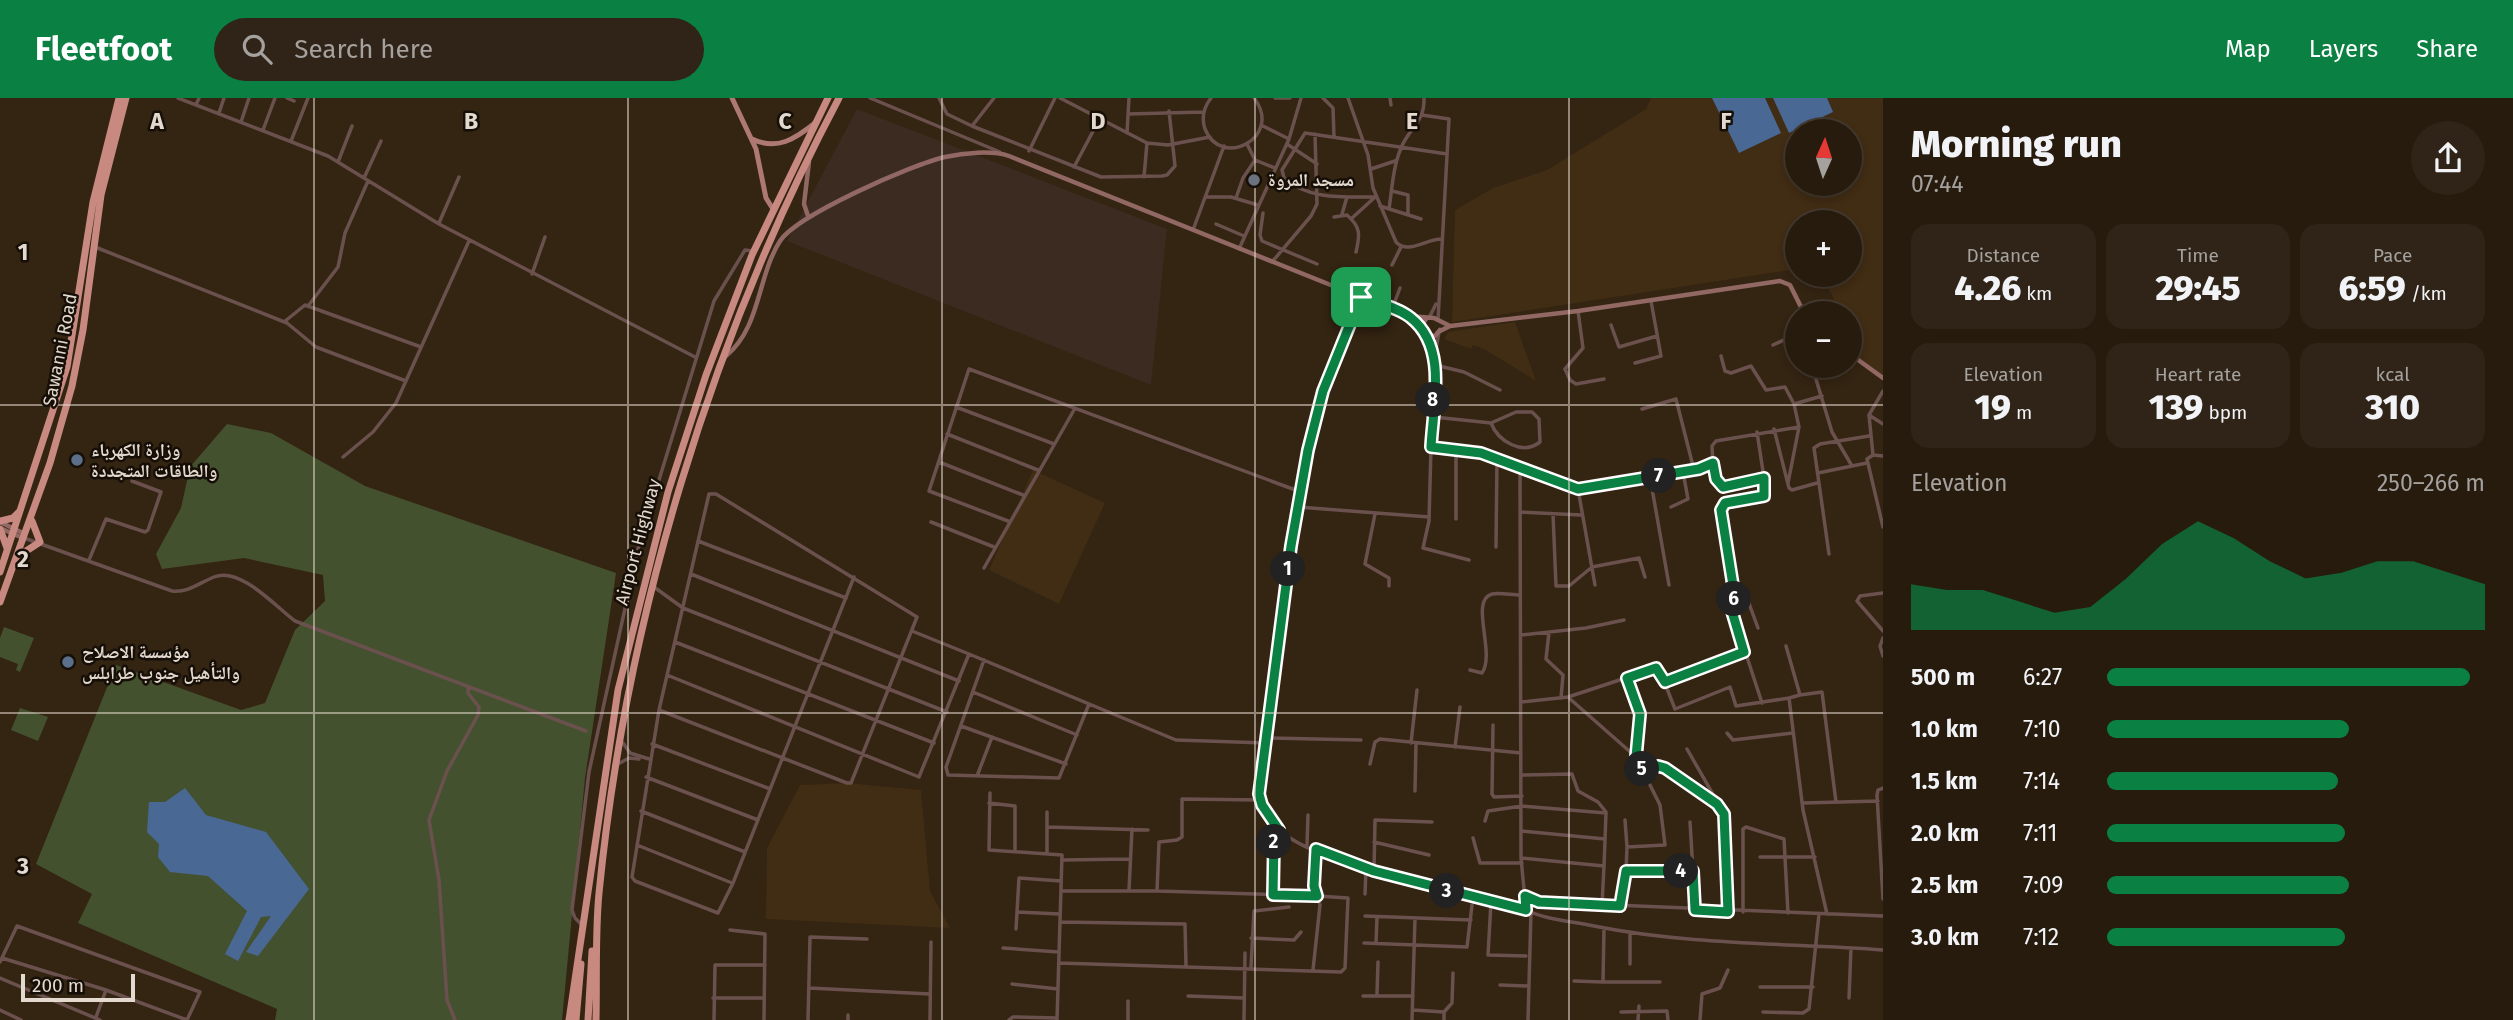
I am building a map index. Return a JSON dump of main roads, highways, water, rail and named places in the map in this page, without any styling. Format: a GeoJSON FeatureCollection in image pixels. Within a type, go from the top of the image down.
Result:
{"type":"FeatureCollection","features":[{"type":"Feature","properties":{"kind":"highway","name":"Sawanni Road"},"geometry":{"type":"LineString","coordinates":[[0,572],[66,367],[93,202],[119,98]]}},
{"type":"Feature","properties":{"kind":"highway","name":"Sawanni Road"},"geometry":{"type":"LineString","coordinates":[[0,602],[33,514],[72,386],[83,330],[101,195],[126,98]]}},
{"type":"Feature","properties":{"kind":"highway","name":"Airport Highway"},"geometry":{"type":"LineString","coordinates":[[569,1020],[610,737],[636,606],[684,438],[753,252],[828,98]]}},
{"type":"Feature","properties":{"kind":"highway","name":"Airport Highway"},"geometry":{"type":"LineString","coordinates":[[596,1020],[596,944],[601,878],[638,650],[654,587],[687,472],[726,356],[809,160],[839,98]]}},
{"type":"Feature","properties":{"kind":"highway"},"geometry":{"type":"LineString","coordinates":[[0,522],[13,518],[23,505]]}},
{"type":"Feature","properties":{"kind":"highway"},"geometry":{"type":"LineString","coordinates":[[17,558],[38,542],[32,527],[33,514]]}},
{"type":"Feature","properties":{"kind":"highway"},"geometry":{"type":"LineString","coordinates":[[0,529],[6,541],[6,554]]}},
{"type":"Feature","properties":{"kind":"highway"},"geometry":{"type":"LineString","coordinates":[[587,1020],[592,943],[601,878]]}},
{"type":"Feature","properties":{"kind":"highway"},"geometry":{"type":"LineString","coordinates":[[576,1020],[587,897]]}},
{"type":"Feature","properties":{"kind":"main road"},"geometry":{"type":"LineString","coordinates":[[732,98],[752,139],[762,167],[766,198],[772,209]]}},
{"type":"Feature","properties":{"kind":"main road"},"geometry":{"type":"LineString","coordinates":[[752,139],[768,144],[786,142],[817,121]]}},
{"type":"Feature","properties":{"kind":"main road"},"geometry":{"type":"LineString","coordinates":[[726,356],[740,341],[752,317],[780,242],[808,216],[939,159],[1006,155],[1408,316],[1428,318],[1450,326]]}},
{"type":"Feature","properties":{"kind":"main road"},"geometry":{"type":"LineString","coordinates":[[808,216],[804,201],[809,160]]}},
{"type":"Feature","properties":{"kind":"main road"},"geometry":{"type":"LineString","coordinates":[[1408,316],[1423,333],[1433,337],[1450,326],[1578,311],[1780,281],[1790,285],[1798,301]]}},
{"type":"Feature","properties":{"kind":"main road"},"geometry":{"type":"LineString","coordinates":[[1423,333],[1422,324],[1428,318]]}},
{"type":"Feature","properties":{"kind":"main road"},"geometry":{"type":"LineString","coordinates":[[1439,323],[1439,332]]}},
{"type":"Feature","properties":{"kind":"main road"},"geometry":{"type":"LineString","coordinates":[[1862,363],[1883,378]]}},
{"type":"Feature","properties":{"kind":"main road"},"geometry":{"type":"LineString","coordinates":[[0,522],[14,532]]}},
{"type":"Feature","properties":{"kind":"main road"},"geometry":{"type":"LineString","coordinates":[[0,529],[25,536]]}},
{"type":"Feature","properties":{"kind":"water"},"geometry":{"type":"Polygon","coordinates":[[[1712,98],[1765,98],[1781,133],[1739,153],[1712,98]]]}},
{"type":"Feature","properties":{"kind":"water"},"geometry":{"type":"Polygon","coordinates":[[[1773,98],[1827,98],[1833,112],[1818,119],[1785,119],[1785,124],[1773,98]]]}},
{"type":"Feature","properties":{"kind":"water"},"geometry":{"type":"Polygon","coordinates":[[[185,788],[206,815],[266,832],[309,889],[258,956],[246,952],[271,916],[261,917],[238,961],[225,954],[247,911],[208,876],[170,872],[158,857],[159,844],[147,832],[149,802],[165,802],[185,788]]]}},
{"type":"Feature","properties":{"kind":"place","name":"مسجد المروة"},"geometry":{"type":"Point","coordinates":[1254,180]}},
{"type":"Feature","properties":{"kind":"place","name":"وزارة الكهرباء والطاقات المتجددة"},"geometry":{"type":"Point","coordinates":[77,460]}},
{"type":"Feature","properties":{"kind":"place","name":"مؤسسة الاصلاح والتأهيل جنوب طرابلس"},"geometry":{"type":"Point","coordinates":[68,662]}}]}
